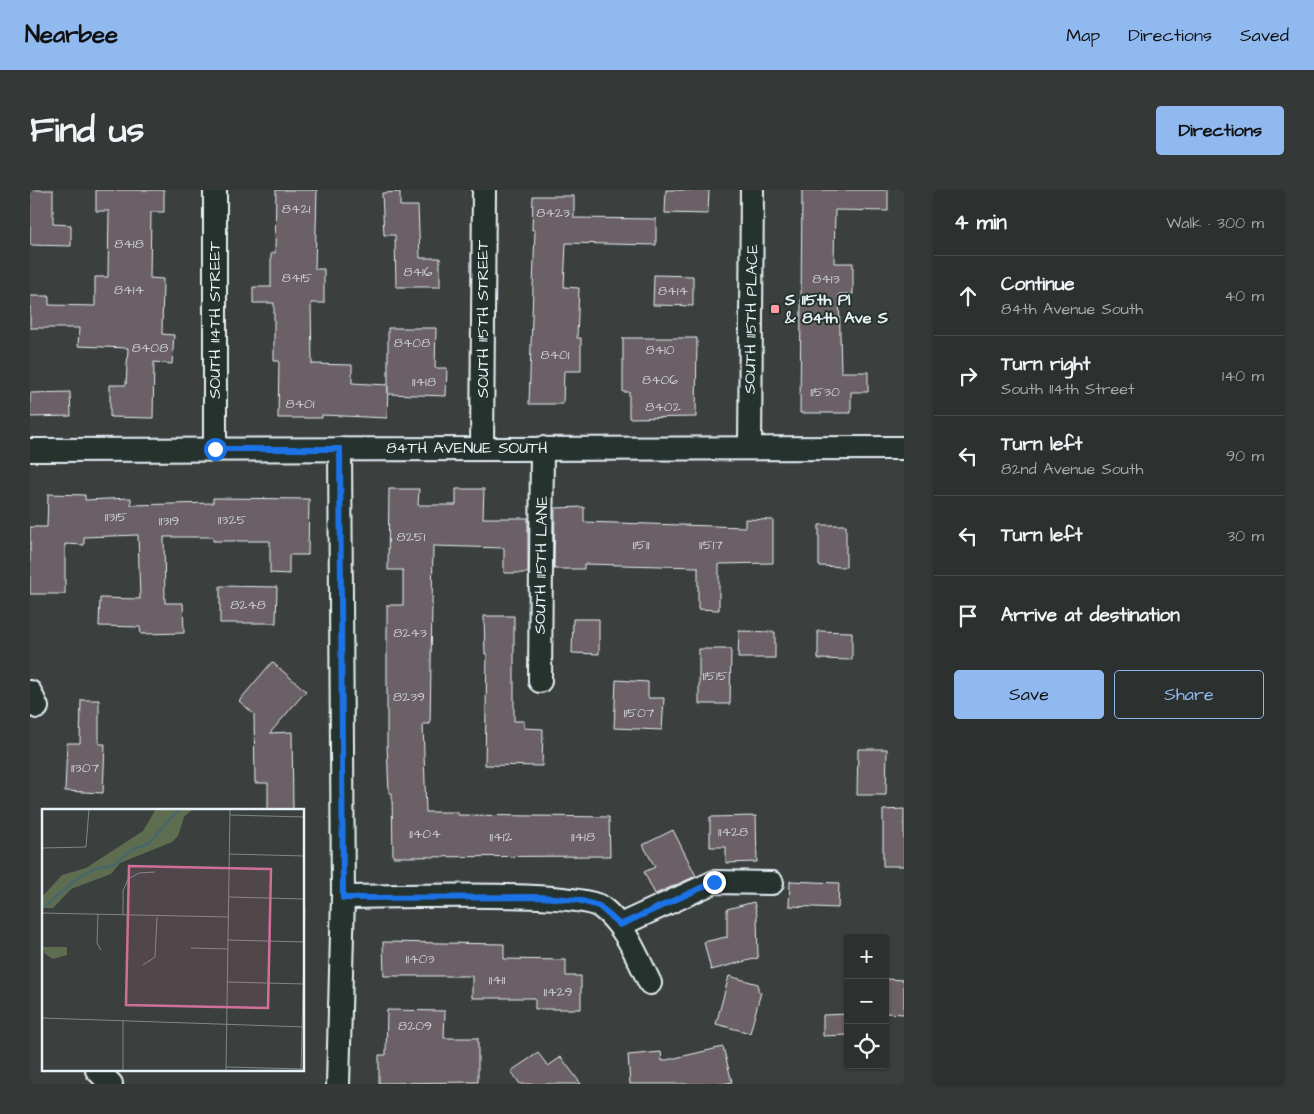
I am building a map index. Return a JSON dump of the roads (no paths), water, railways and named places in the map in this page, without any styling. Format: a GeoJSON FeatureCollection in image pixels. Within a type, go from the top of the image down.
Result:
{"type":"FeatureCollection","features":[{"type":"Feature","properties":{"kind":"street","name":"SOUTH 114TH STREET"},"geometry":{"type":"LineString","coordinates":[[215,190],[215,449]]}},
{"type":"Feature","properties":{"kind":"street","name":"SOUTH 115TH STREET"},"geometry":{"type":"LineString","coordinates":[[482,448],[484,190]]}},
{"type":"Feature","properties":{"kind":"street","name":"SOUTH 115TH PLACE"},"geometry":{"type":"LineString","coordinates":[[750,447],[752,190]]}},
{"type":"Feature","properties":{"kind":"street","name":"SOUTH 115TH LANE"},"geometry":{"type":"LineString","coordinates":[[540,681],[542,448]]}},
{"type":"Feature","properties":{"kind":"street","name":"84TH AVENUE SOUTH"},"geometry":{"type":"LineString","coordinates":[[30,450],[904,448]]}},
{"type":"Feature","properties":{"kind":"street"},"geometry":{"type":"LineString","coordinates":[[338,1084],[343,898],[340,449]]}},
{"type":"Feature","properties":{"kind":"street"},"geometry":{"type":"LineString","coordinates":[[620,925],[714,882],[772,883]]}},
{"type":"Feature","properties":{"kind":"street"},"geometry":{"type":"LineString","coordinates":[[343,898],[541,897],[578,900],[599,906],[620,925],[650,983]]}},
{"type":"Feature","properties":{"kind":"street"},"geometry":{"type":"LineString","coordinates":[[99,1072],[111,1084]]}},
{"type":"Feature","properties":{"kind":"place","name":"S 115th Pl & 84th Ave S"},"geometry":{"type":"Point","coordinates":[775,309]}}]}
